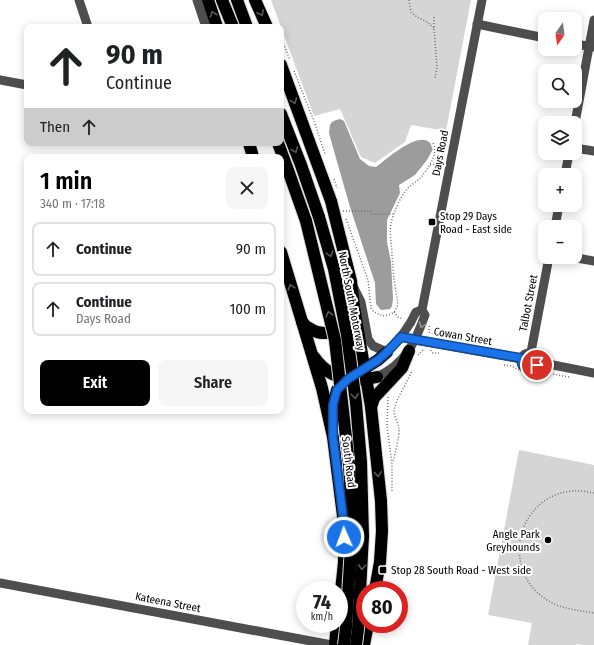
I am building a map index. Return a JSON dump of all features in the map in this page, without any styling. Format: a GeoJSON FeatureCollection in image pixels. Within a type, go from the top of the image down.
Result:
{"type":"FeatureCollection","features":[{"type":"Feature","properties":{"kind":"highway"},"geometry":{"type":"LineString","coordinates":[[208,0],[217,24]]}},
{"type":"Feature","properties":{"kind":"highway"},"geometry":{"type":"LineString","coordinates":[[222,0],[232,24]]}},
{"type":"Feature","properties":{"kind":"highway"},"geometry":{"type":"LineString","coordinates":[[237,0],[246,24]]}},
{"type":"Feature","properties":{"kind":"highway"},"geometry":{"type":"LineString","coordinates":[[255,0],[266,24]]}},
{"type":"Feature","properties":{"kind":"highway"},"geometry":{"type":"LineString","coordinates":[[284,73],[326,188],[336,223],[351,281],[354,308],[369,375],[381,501],[382,531],[380,562],[377,581]]}},
{"type":"Feature","properties":{"kind":"highway","name":"North South Motorway"},"geometry":{"type":"LineString","coordinates":[[284,122],[319,217],[334,269],[347,335],[356,403],[361,462],[363,536],[356,645]]}},
{"type":"Feature","properties":{"kind":"highway"},"geometry":{"type":"LineString","coordinates":[[284,159],[306,221],[336,340],[349,464],[352,530],[344,645]]}},
{"type":"Feature","properties":{"kind":"highway","name":"South Road"},"geometry":{"type":"LineString","coordinates":[[284,262],[322,388],[336,452],[344,524],[344,562],[342,581]]}},
{"type":"Feature","properties":{"kind":"highway"},"geometry":{"type":"LineString","coordinates":[[302,322],[308,328],[316,332],[326,333],[335,331],[343,326],[349,319],[354,308]]}},
{"type":"Feature","properties":{"kind":"highway"},"geometry":{"type":"LineString","coordinates":[[302,322],[312,353],[316,360],[335,376],[348,379],[369,375],[378,360],[387,352]]}},
{"type":"Feature","properties":{"kind":"highway"},"geometry":{"type":"LineString","coordinates":[[371,407],[374,398],[415,354]]}},
{"type":"Feature","properties":{"kind":"highway"},"geometry":{"type":"LineString","coordinates":[[333,437],[333,405],[335,397],[337,390],[348,379]]}},
{"type":"Feature","properties":{"kind":"highway"},"geometry":{"type":"LineString","coordinates":[[336,452],[336,447],[340,441],[344,436],[351,433],[364,434],[370,438],[376,450]]}},
{"type":"Feature","properties":{"kind":"highway"},"geometry":{"type":"LineString","coordinates":[[334,645],[336,633]]}},
{"type":"Feature","properties":{"kind":"highway"},"geometry":{"type":"LineString","coordinates":[[364,645],[366,633]]}},
{"type":"Feature","properties":{"kind":"street"},"geometry":{"type":"LineString","coordinates":[[79,0],[87,24]]}},
{"type":"Feature","properties":{"kind":"street"},"geometry":{"type":"LineString","coordinates":[[198,0],[205,24]]}},
{"type":"Feature","properties":{"kind":"street","name":"Days Road"},"geometry":{"type":"LineString","coordinates":[[369,375],[391,369],[400,361],[415,354],[415,340],[425,315],[422,310],[482,0]]}},
{"type":"Feature","properties":{"kind":"street"},"geometry":{"type":"LineString","coordinates":[[577,116],[592,47],[594,20]]}},
{"type":"Feature","properties":{"kind":"street"},"geometry":{"type":"LineString","coordinates":[[477,24],[538,37]]}},
{"type":"Feature","properties":{"kind":"street"},"geometry":{"type":"LineString","coordinates":[[582,45],[592,47]]}},
{"type":"Feature","properties":{"kind":"street"},"geometry":{"type":"LineString","coordinates":[[0,80],[24,84]]}},
{"type":"Feature","properties":{"kind":"street"},"geometry":{"type":"LineString","coordinates":[[582,149],[594,151]]}},
{"type":"Feature","properties":{"kind":"street"},"geometry":{"type":"LineString","coordinates":[[582,259],[594,261]]}},
{"type":"Feature","properties":{"kind":"street","name":"Talbot Street"},"geometry":{"type":"LineString","coordinates":[[531,352],[548,264]]}},
{"type":"Feature","properties":{"kind":"street"},"geometry":{"type":"LineString","coordinates":[[351,281],[361,302],[368,339],[373,346],[387,352]]}},
{"type":"Feature","properties":{"kind":"street","name":"Days Road"},"geometry":{"type":"LineString","coordinates":[[387,352],[401,337],[416,312],[422,310]]}},
{"type":"Feature","properties":{"kind":"street","name":"Cowan Street"},"geometry":{"type":"LineString","coordinates":[[401,337],[521,358]]}},
{"type":"Feature","properties":{"kind":"street"},"geometry":{"type":"LineString","coordinates":[[531,352],[537,357],[538,362],[535,367],[528,369],[521,364],[521,358],[526,353],[531,352]]}},
{"type":"Feature","properties":{"kind":"street"},"geometry":{"type":"LineString","coordinates":[[538,362],[594,373]]}},
{"type":"Feature","properties":{"kind":"street","name":"Kateena Street"},"geometry":{"type":"LineString","coordinates":[[0,583],[334,645]]}},
{"type":"Feature","properties":{"kind":"path"},"geometry":{"type":"LineString","coordinates":[[409,0],[411,12],[434,28]]}},
{"type":"Feature","properties":{"kind":"path"},"geometry":{"type":"LineString","coordinates":[[434,17],[437,68],[435,78]]}},
{"type":"Feature","properties":{"kind":"path"},"geometry":{"type":"LineString","coordinates":[[346,218],[368,280],[371,308],[374,312],[383,316],[394,312],[398,304],[390,239],[393,214],[408,188],[421,176],[429,165],[434,155],[435,147],[433,143]]}},
{"type":"Feature","properties":{"kind":"path"},"geometry":{"type":"LineString","coordinates":[[429,165],[446,162]]}},
{"type":"Feature","properties":{"kind":"path"},"geometry":{"type":"LineString","coordinates":[[332,174],[338,193]]}},
{"type":"Feature","properties":{"kind":"path"},"geometry":{"type":"LineString","coordinates":[[343,211],[370,211],[372,214],[393,214]]}},
{"type":"Feature","properties":{"kind":"path"},"geometry":{"type":"LineString","coordinates":[[394,312],[398,317],[404,320]]}},
{"type":"Feature","properties":{"kind":"path"},"geometry":{"type":"LineString","coordinates":[[428,325],[429,332],[434,334],[433,337]]}},
{"type":"Feature","properties":{"kind":"path"},"geometry":{"type":"LineString","coordinates":[[415,354],[424,349]]}},
{"type":"Feature","properties":{"kind":"path"},"geometry":{"type":"LineString","coordinates":[[431,350],[433,353],[440,353]]}},
{"type":"Feature","properties":{"kind":"path"},"geometry":{"type":"LineString","coordinates":[[503,365],[511,366],[526,373],[548,373],[571,377]]}},
{"type":"Feature","properties":{"kind":"path"},"geometry":{"type":"LineString","coordinates":[[392,464],[396,452],[399,429],[394,412],[398,397],[410,377],[414,366]]}},
{"type":"Feature","properties":{"kind":"path"},"geometry":{"type":"LineString","coordinates":[[388,396],[387,426],[392,464],[392,491]]}},
{"type":"Feature","properties":{"kind":"path"},"geometry":{"type":"LineString","coordinates":[[594,493],[573,491],[561,493],[549,498],[541,504],[532,512],[525,522],[521,534],[519,552],[522,567],[527,580],[536,592],[546,600],[562,608],[594,613]]}},
{"type":"Feature","properties":{"kind":"shaded area"},"geometry":{"type":"Polygon","coordinates":[[[271,0],[471,0],[446,131],[411,125],[405,142],[375,163],[361,157],[340,109],[314,116],[284,35],[284,24],[280,24],[271,0]]]}},
{"type":"Feature","properties":{"kind":"shaded area"},"geometry":{"type":"Polygon","coordinates":[[[340,119],[344,121],[360,159],[369,166],[376,167],[394,153],[418,140],[425,140],[430,143],[433,149],[427,160],[415,175],[399,185],[400,193],[387,220],[387,242],[391,262],[393,299],[390,309],[381,310],[376,304],[375,283],[350,207],[329,133],[332,122],[340,119]]]}},
{"type":"Feature","properties":{"kind":"shaded area","name":"Angle Park Greyhounds"},"geometry":{"type":"Polygon","coordinates":[[[519,450],[594,465],[594,645],[528,645],[532,623],[488,615],[519,450]]]}},
{"type":"Feature","properties":{"kind":"place","name":"Stop 29 Days Road - East side"},"geometry":{"type":"Point","coordinates":[432,222]}},
{"type":"Feature","properties":{"kind":"place","name":"Angle Park Greyhounds"},"geometry":{"type":"Point","coordinates":[548,540]}},
{"type":"Feature","properties":{"kind":"place","name":"Stop 28 South Road - West side"},"geometry":{"type":"Point","coordinates":[383,570]}},
{"type":"Feature","properties":{"kind":"route"},"geometry":{"type":"LineString","coordinates":[[344,537],[344,524],[333,437],[333,405],[337,390],[348,379],[378,360],[401,337],[521,358],[521,364],[528,369],[537,365]]}}]}
